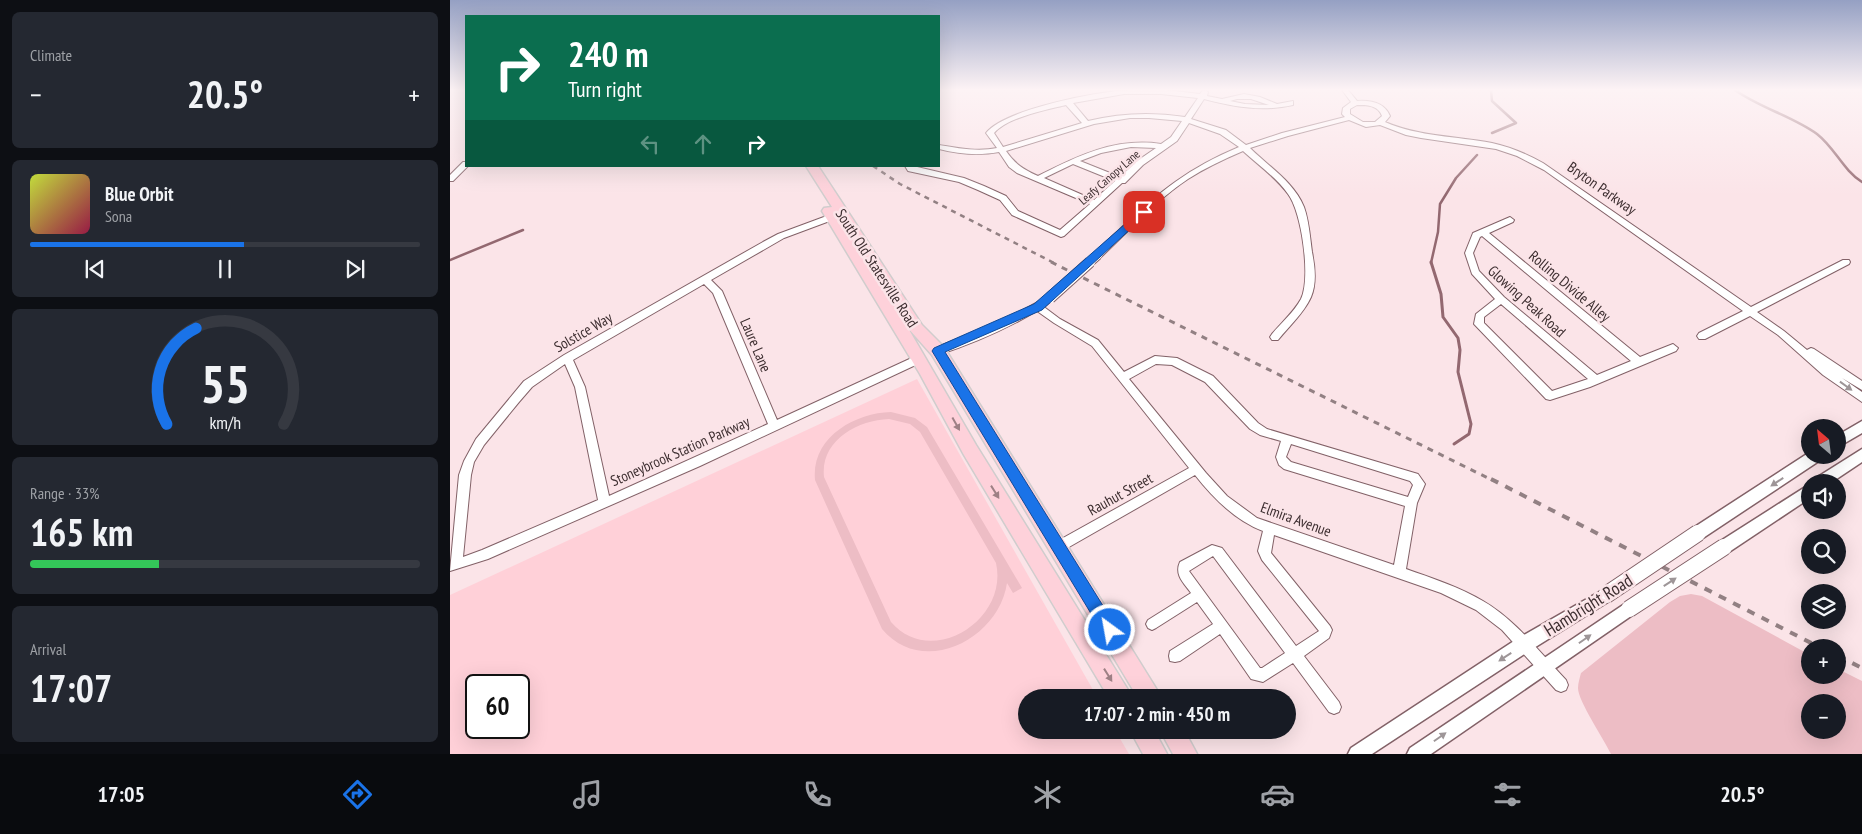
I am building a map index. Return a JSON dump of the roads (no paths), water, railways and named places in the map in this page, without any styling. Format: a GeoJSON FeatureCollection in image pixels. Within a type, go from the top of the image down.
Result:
{"type":"FeatureCollection","features":[{"type":"Feature","properties":{"kind":"main road","name":"South Old Statesville Road"},"geometry":{"type":"LineString","coordinates":[[802,167],[919,359],[970,450],[1116,689]]}},
{"type":"Feature","properties":{"kind":"main road","name":"South Old Statesville Road"},"geometry":{"type":"LineString","coordinates":[[813,167],[917,329],[938,351],[1145,689]]}},
{"type":"Feature","properties":{"kind":"main road"},"geometry":{"type":"LineString","coordinates":[[873,286],[894,306],[924,350],[938,351]]}},
{"type":"Feature","properties":{"kind":"main road"},"geometry":{"type":"LineString","coordinates":[[919,359],[929,360],[961,407],[978,416]]}},
{"type":"Feature","properties":{"kind":"main road"},"geometry":{"type":"LineString","coordinates":[[1147,739],[1156,754]]}},
{"type":"Feature","properties":{"kind":"main road"},"geometry":{"type":"LineString","coordinates":[[1177,739],[1186,754]]}},
{"type":"Feature","properties":{"kind":"street"},"geometry":{"type":"LineString","coordinates":[[998,125],[993,128],[990,133],[991,137],[1012,165],[1037,179],[1095,203]]}},
{"type":"Feature","properties":{"kind":"street"},"geometry":{"type":"LineString","coordinates":[[940,147],[972,152],[1002,151],[1083,125]]}},
{"type":"Feature","properties":{"kind":"street","name":"Leafy Canopy Lane"},"geometry":{"type":"LineString","coordinates":[[910,167],[911,169],[961,180],[981,188],[1003,198],[1015,213],[1061,234],[1140,163],[1174,139],[1184,125]]}},
{"type":"Feature","properties":{"kind":"street"},"geometry":{"type":"LineString","coordinates":[[1205,125],[1224,133],[1244,148],[1289,188],[1301,210],[1310,270],[1306,298],[1275,337]]}},
{"type":"Feature","properties":{"kind":"street"},"geometry":{"type":"LineString","coordinates":[[938,351],[1038,307],[1156,201],[1184,179],[1213,161],[1244,148],[1319,125]]}},
{"type":"Feature","properties":{"kind":"street","name":"Bryton Parkway"},"geometry":{"type":"LineString","coordinates":[[1388,125],[1407,134],[1491,145],[1532,159],[1750,311],[1826,372],[1862,398]]}},
{"type":"Feature","properties":{"kind":"street"},"geometry":{"type":"LineString","coordinates":[[1037,179],[1072,161],[1109,148],[1132,143],[1164,147]]}},
{"type":"Feature","properties":{"kind":"street"},"geometry":{"type":"LineString","coordinates":[[1072,161],[1122,181]]}},
{"type":"Feature","properties":{"kind":"street"},"geometry":{"type":"LineString","coordinates":[[450,179],[465,165]]}},
{"type":"Feature","properties":{"kind":"street","name":"Solstice Way"},"geometry":{"type":"LineString","coordinates":[[453,565],[465,475],[469,460],[480,442],[528,384],[567,358],[781,236],[832,217]]}},
{"type":"Feature","properties":{"kind":"street"},"geometry":{"type":"LineString","coordinates":[[1483,232],[1510,220]]}},
{"type":"Feature","properties":{"kind":"street","name":"Glowing Peak Road"},"geometry":{"type":"LineString","coordinates":[[1483,232],[1476,235],[1469,253],[1475,272],[1501,299],[1596,380]]}},
{"type":"Feature","properties":{"kind":"street","name":"Rolling Divide Alley"},"geometry":{"type":"LineString","coordinates":[[1483,232],[1639,362]]}},
{"type":"Feature","properties":{"kind":"street"},"geometry":{"type":"LineString","coordinates":[[1702,336],[1846,262]]}},
{"type":"Feature","properties":{"kind":"street","name":"Laure Lane"},"geometry":{"type":"LineString","coordinates":[[705,279],[717,291],[774,425]]}},
{"type":"Feature","properties":{"kind":"street"},"geometry":{"type":"LineString","coordinates":[[1501,299],[1479,316],[1479,324],[1550,396],[1596,380],[1673,348]]}},
{"type":"Feature","properties":{"kind":"street","name":"Elmira Avenue"},"geometry":{"type":"LineString","coordinates":[[1038,307],[1057,321],[1095,343],[1223,499],[1254,522],[1444,588],[1480,606],[1506,626],[1561,685]]}},
{"type":"Feature","properties":{"kind":"street","name":"Bryton Parkway"},"geometry":{"type":"LineString","coordinates":[[1781,334],[1862,386]]}},
{"type":"Feature","properties":{"kind":"street"},"geometry":{"type":"LineString","coordinates":[[567,358],[580,387],[604,501]]}},
{"type":"Feature","properties":{"kind":"street","name":"Stoneybrook Station Parkway"},"geometry":{"type":"LineString","coordinates":[[453,565],[484,555],[604,501],[696,463],[919,359]]}},
{"type":"Feature","properties":{"kind":"street"},"geometry":{"type":"LineString","coordinates":[[1124,378],[1155,360],[1174,361],[1209,379],[1254,426],[1264,432],[1414,477],[1419,484],[1411,503],[1399,572]]}},
{"type":"Feature","properties":{"kind":"street"},"geometry":{"type":"LineString","coordinates":[[1846,437],[1862,426]]}},
{"type":"Feature","properties":{"kind":"street"},"geometry":{"type":"LineString","coordinates":[[1287,439],[1281,457],[1288,466],[1411,503]]}},
{"type":"Feature","properties":{"kind":"street"},"geometry":{"type":"LineString","coordinates":[[1833,474],[1862,455]]}},
{"type":"Feature","properties":{"kind":"street","name":"Hambright Road"},"geometry":{"type":"LineString","coordinates":[[1357,754],[1523,645],[1606,595],[1803,464]]}},
{"type":"Feature","properties":{"kind":"street","name":"Rauhut Street"},"geometry":{"type":"LineString","coordinates":[[1058,546],[1196,468]]}},
{"type":"Feature","properties":{"kind":"street","name":"Hambright Road"},"geometry":{"type":"LineString","coordinates":[[1416,754],[1629,609],[1801,496]]}},
{"type":"Feature","properties":{"kind":"street"},"geometry":{"type":"LineString","coordinates":[[1270,528],[1265,545],[1266,556],[1326,630],[1325,634],[1296,654],[1260,676],[1183,569],[1184,566],[1216,550],[1296,654],[1334,707]]}},
{"type":"Feature","properties":{"kind":"street"},"geometry":{"type":"LineString","coordinates":[[1152,624],[1200,594]]}},
{"type":"Feature","properties":{"kind":"street"},"geometry":{"type":"LineString","coordinates":[[1175,656],[1222,625]]}},
{"type":"Feature","properties":{"kind":"waterway"},"geometry":{"type":"LineString","coordinates":[[1492,133],[1511,125]]}},
{"type":"Feature","properties":{"kind":"waterway"},"geometry":{"type":"LineString","coordinates":[[1802,125],[1817,134],[1849,171],[1862,182]]}},
{"type":"Feature","properties":{"kind":"waterway"},"geometry":{"type":"LineString","coordinates":[[1431,262],[1438,232],[1440,204],[1456,178],[1477,155]]}},
{"type":"Feature","properties":{"kind":"waterway"},"geometry":{"type":"LineString","coordinates":[[450,260],[523,230]]}},
{"type":"Feature","properties":{"kind":"waterway"},"geometry":{"type":"LineString","coordinates":[[1431,262],[1441,294],[1443,317],[1458,338],[1460,350],[1458,372],[1471,424],[1469,434],[1454,444]]}},
{"type":"Feature","properties":{"kind":"railway"},"geometry":{"type":"LineString","coordinates":[[874,167],[900,184],[1054,263]]}},
{"type":"Feature","properties":{"kind":"railway"},"geometry":{"type":"LineString","coordinates":[[1051,262],[1494,481]]}},
{"type":"Feature","properties":{"kind":"railway"},"geometry":{"type":"LineString","coordinates":[[1491,479],[1803,639]]}},
{"type":"Feature","properties":{"kind":"railway"},"geometry":{"type":"LineString","coordinates":[[1846,660],[1862,668]]}}]}
